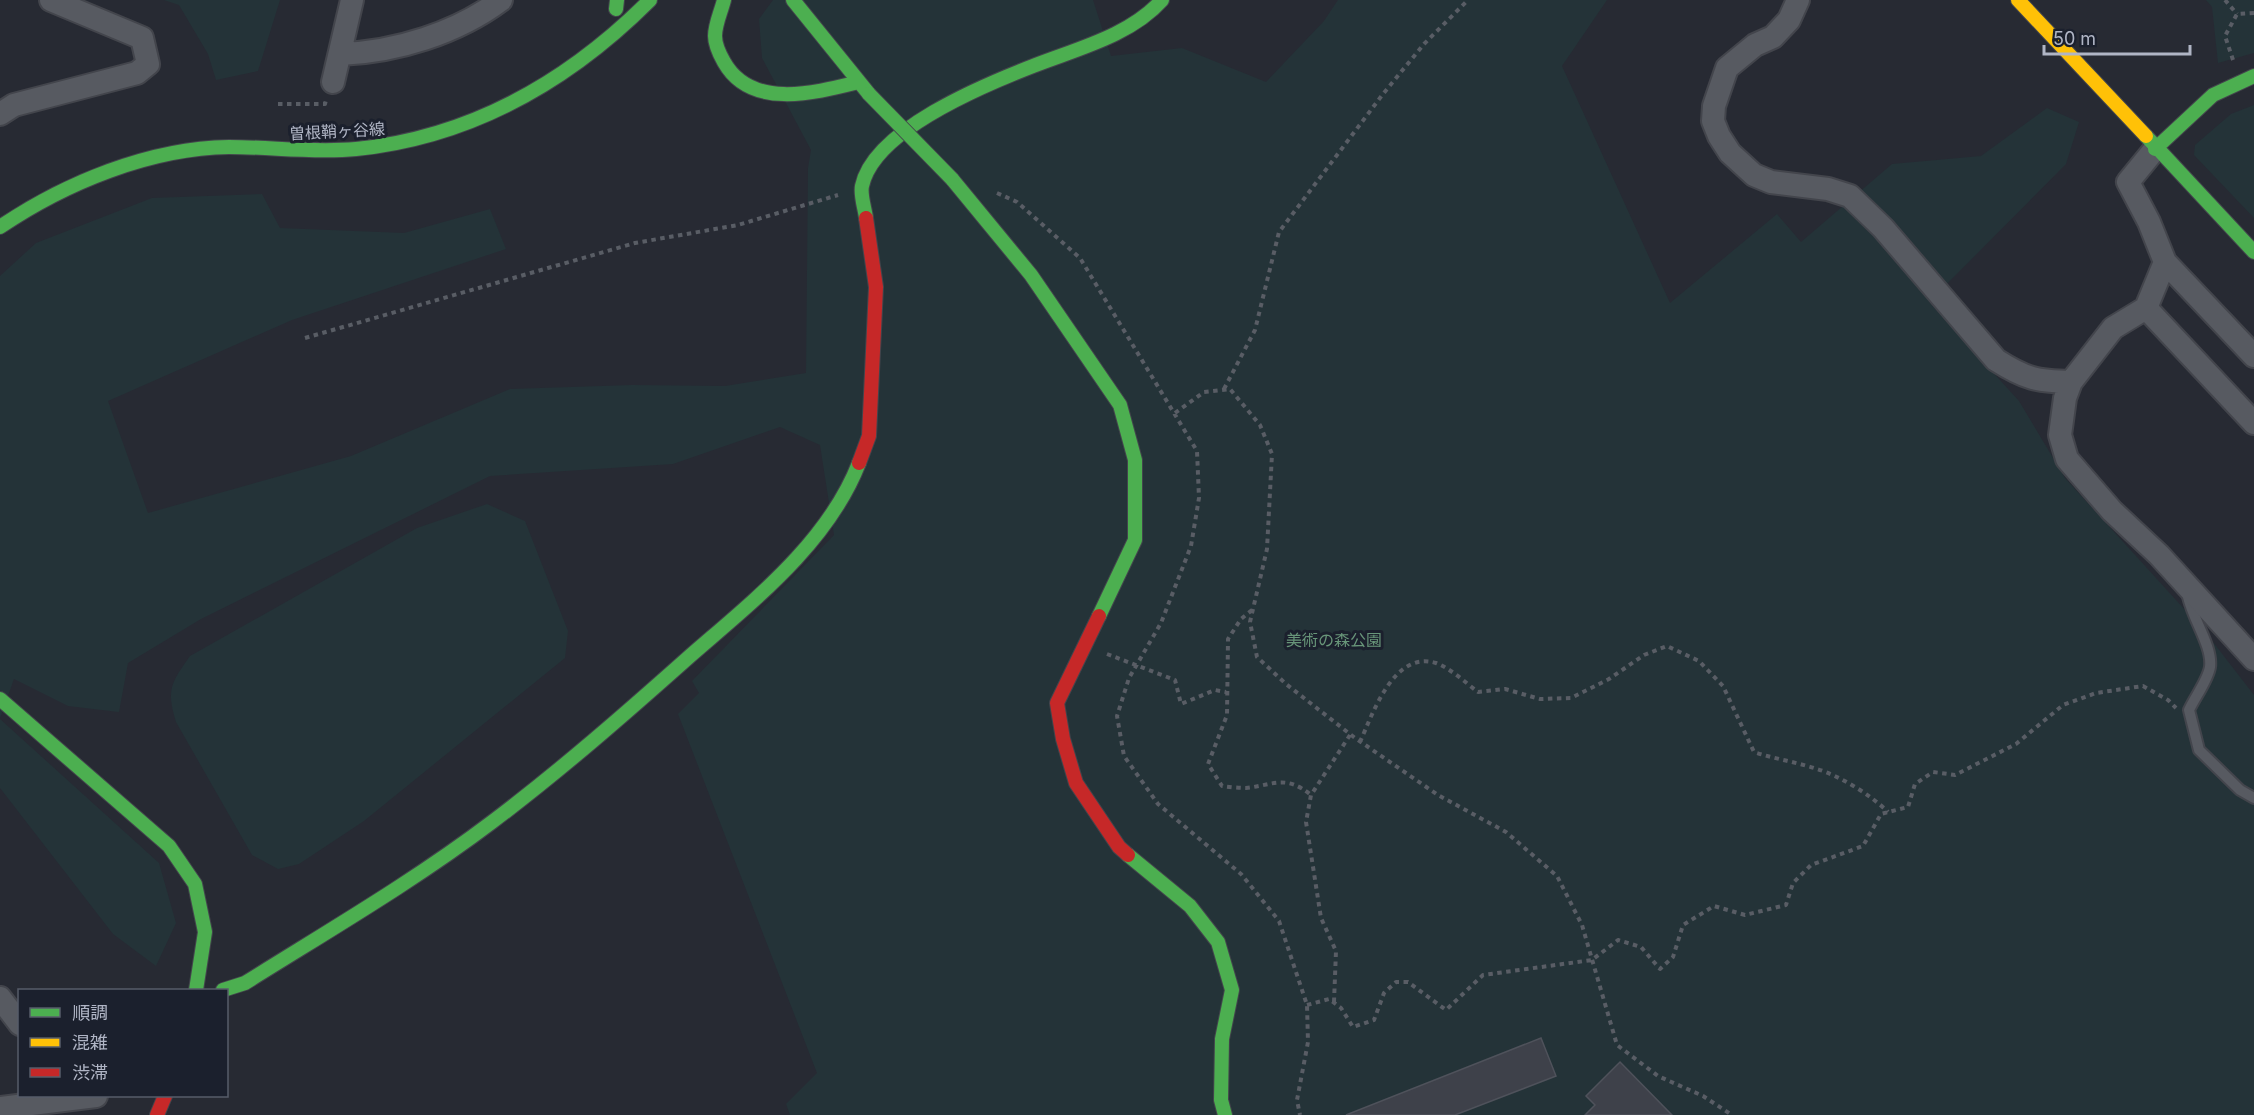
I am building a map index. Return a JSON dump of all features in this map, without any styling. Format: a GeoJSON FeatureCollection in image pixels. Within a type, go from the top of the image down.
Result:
{"type":"FeatureCollection","features":[{"type":"Feature","properties":{"kind":"street"},"geometry":{"type":"LineString","coordinates":[[0,114],[14,105],[137,74],[147,64],[142,38],[51,0]]}},
{"type":"Feature","properties":{"kind":"street"},"geometry":{"type":"LineString","coordinates":[[333,82],[352,0]]}},
{"type":"Feature","properties":{"kind":"street"},"geometry":{"type":"LineString","coordinates":[[341,54],[363,53],[415,42],[477,18],[501,0]]}},
{"type":"Feature","properties":{"kind":"street","name":"曽根鞘ヶ谷線"},"geometry":{"type":"LineString","coordinates":[[0,227],[27,208],[65,188],[159,158],[209,148],[356,149],[401,143],[450,130],[505,109],[543,87],[588,57],[629,24],[650,0]]}},
{"type":"Feature","properties":{"kind":"street"},"geometry":{"type":"LineString","coordinates":[[724,0],[715,37],[726,68],[750,90],[783,93],[823,90],[859,82]]}},
{"type":"Feature","properties":{"kind":"street"},"geometry":{"type":"LineString","coordinates":[[794,0],[869,94],[952,179],[1030,275],[1120,405],[1135,460],[1136,540],[1057,703],[1076,783],[1119,847],[1190,906],[1218,942],[1232,990],[1222,1039],[1221,1100],[1225,1115]]}},
{"type":"Feature","properties":{"kind":"street"},"geometry":{"type":"LineString","coordinates":[[226,989],[245,982],[368,906],[491,822],[607,729],[744,609],[803,550],[834,511],[854,475],[869,436],[876,287],[862,187],[876,158],[904,130],[943,107],[1030,67],[1107,38],[1154,9],[1162,0]]}},
{"type":"Feature","properties":{"kind":"street"},"geometry":{"type":"LineString","coordinates":[[1798,0],[1789,20],[1773,37],[1755,45],[1727,68],[1719,87],[1713,121],[1730,153],[1754,175],[1762,178],[1828,189],[1850,196],[1883,228],[1996,360],[2036,381],[2070,382]]}},
{"type":"Feature","properties":{"kind":"street"},"geometry":{"type":"LineString","coordinates":[[2018,0],[2254,252]]}},
{"type":"Feature","properties":{"kind":"street"},"geometry":{"type":"LineString","coordinates":[[2254,76],[2213,95],[2156,149],[2128,182],[2149,222],[2165,262],[2254,356]]}},
{"type":"Feature","properties":{"kind":"street"},"geometry":{"type":"LineString","coordinates":[[488,98],[507,88]]}},
{"type":"Feature","properties":{"kind":"street"},"geometry":{"type":"LineString","coordinates":[[2165,262],[2145,308],[2113,328],[2070,382],[2063,408],[2060,435],[2067,459],[2112,511],[2159,555],[2254,659]]}},
{"type":"Feature","properties":{"kind":"street"},"geometry":{"type":"LineString","coordinates":[[2145,308],[2254,423]]}},
{"type":"Feature","properties":{"kind":"street"},"geometry":{"type":"LineString","coordinates":[[0,699],[169,846],[195,884],[205,932],[196,989]]}},
{"type":"Feature","properties":{"kind":"street"},"geometry":{"type":"LineString","coordinates":[[0,998],[18,1021]]}},
{"type":"Feature","properties":{"kind":"street"},"geometry":{"type":"LineString","coordinates":[[0,1108],[81,1097]]}},
{"type":"Feature","properties":{"kind":"street"},"geometry":{"type":"LineString","coordinates":[[158,1115],[164,1097]]}},
{"type":"Feature","properties":{"kind":"lane"},"geometry":{"type":"LineString","coordinates":[[2187,587],[2188,602],[2202,632],[2210,667],[2189,710],[2199,750],[2240,790],[2254,798]]}},
{"type":"Feature","properties":{"kind":"path"},"geometry":{"type":"LineString","coordinates":[[1224,390],[1255,330],[1279,232],[1383,94],[1424,44],[1468,0]]}},
{"type":"Feature","properties":{"kind":"path"},"geometry":{"type":"LineString","coordinates":[[2225,0],[2237,14]]}},
{"type":"Feature","properties":{"kind":"path"},"geometry":{"type":"LineString","coordinates":[[2237,14],[2254,13]]}},
{"type":"Feature","properties":{"kind":"path"},"geometry":{"type":"LineString","coordinates":[[2234,64],[2224,36],[2237,14]]}},
{"type":"Feature","properties":{"kind":"path"},"geometry":{"type":"LineString","coordinates":[[278,104],[325,104],[333,82]]}},
{"type":"Feature","properties":{"kind":"path"},"geometry":{"type":"LineString","coordinates":[[305,338],[635,243],[738,225],[862,187]]}},
{"type":"Feature","properties":{"kind":"path"},"geometry":{"type":"LineString","coordinates":[[966,196],[990,189],[1017,202],[1080,258],[1197,451],[1199,498],[1191,546],[1161,623],[1129,678],[1117,716],[1124,756],[1158,804],[1241,874],[1279,921],[1307,1005],[1308,1042],[1297,1100],[1300,1115]]}},
{"type":"Feature","properties":{"kind":"path"},"geometry":{"type":"LineString","coordinates":[[1175,413],[1204,392],[1230,389],[1260,425],[1272,453],[1267,549],[1250,622],[1257,657],[1286,684],[1350,735],[1438,795],[1506,832],[1557,876],[1582,925],[1617,1045],[1659,1076],[1703,1096],[1732,1115]]}},
{"type":"Feature","properties":{"kind":"path"},"geometry":{"type":"LineString","coordinates":[[1253,610],[1240,619],[1228,639],[1227,715],[1208,764],[1222,786],[1246,788],[1278,780],[1300,786],[1311,795]]}},
{"type":"Feature","properties":{"kind":"path"},"geometry":{"type":"LineString","coordinates":[[1084,646],[1175,680],[1181,704],[1215,690],[1226,692]]}},
{"type":"Feature","properties":{"kind":"path"},"geometry":{"type":"LineString","coordinates":[[1360,742],[1377,705],[1400,671],[1422,661],[1438,664],[1478,692],[1505,689],[1540,699],[1571,698],[1609,679],[1644,655],[1667,646],[1699,661],[1723,686],[1754,752],[1782,762],[1818,769],[1872,796],[1888,812]]}},
{"type":"Feature","properties":{"kind":"path"},"geometry":{"type":"LineString","coordinates":[[1307,1005],[1329,999],[1353,1027],[1374,1020],[1384,993],[1396,982],[1408,982],[1446,1010],[1483,975],[1593,960],[1618,940],[1641,947],[1660,969],[1673,957],[1683,925],[1714,906],[1745,915],[1786,905],[1793,883],[1811,865],[1863,846],[1881,814],[1908,807],[1915,784],[1933,772],[1955,775],[2016,744],[2063,705],[2096,693],[2143,686],[2168,700],[2193,726]]}},
{"type":"Feature","properties":{"kind":"path"},"geometry":{"type":"LineString","coordinates":[[1334,1003],[1336,951],[1321,918],[1306,822],[1311,795],[1350,735]]}},
{"type":"Feature","properties":{"kind":"green space"},"geometry":{"type":"Polygon","coordinates":[[[164,0],[280,0],[258,71],[216,80],[208,54],[179,5],[164,0]]]}},
{"type":"Feature","properties":{"kind":"green space","name":"美術の森公園"},"geometry":{"type":"Polygon","coordinates":[[[773,0],[1093,0],[1111,56],[1182,48],[1266,82],[1324,21],[1338,0],[1607,0],[1562,66],[1670,303],[1777,214],[1801,242],[1892,164],[1981,156],[2047,108],[2079,122],[2066,164],[1929,302],[2019,401],[2065,478],[2206,633],[2254,695],[2254,1115],[790,1115],[786,1104],[817,1073],[678,714],[699,693],[692,681],[834,535],[820,445],[780,427],[673,464],[490,476],[201,619],[128,663],[119,712],[68,706],[14,679],[0,718],[0,276],[36,243],[152,198],[262,194],[280,228],[404,233],[490,209],[506,249],[292,320],[108,401],[148,513],[351,456],[510,389],[632,385],[725,386],[806,373],[808,168],[811,150],[762,58],[759,19],[773,0]]]}},
{"type":"Feature","properties":{"kind":"green space"},"geometry":{"type":"Polygon","coordinates":[[[2206,0],[2254,0],[2254,53],[2218,63],[2212,7],[2206,0]]]}},
{"type":"Feature","properties":{"kind":"green space"},"geometry":{"type":"Polygon","coordinates":[[[2254,105],[2254,218],[2194,155],[2195,145],[2231,114],[2254,105]]]}},
{"type":"Feature","properties":{"kind":"green space"},"geometry":{"type":"Polygon","coordinates":[[[487,504],[525,521],[568,631],[565,658],[364,821],[299,864],[278,869],[252,855],[176,722],[171,702],[172,687],[190,656],[417,528],[487,504]]]}},
{"type":"Feature","properties":{"kind":"green space"},"geometry":{"type":"Polygon","coordinates":[[[0,719],[159,863],[176,923],[156,966],[113,934],[0,788],[0,719]]]}},
{"type":"Feature","properties":{"kind":"building"},"geometry":{"type":"Polygon","coordinates":[[[1541,1038],[1556,1076],[1455,1115],[1346,1115],[1541,1038]]]}},
{"type":"Feature","properties":{"kind":"building"},"geometry":{"type":"Polygon","coordinates":[[[1620,1062],[1672,1115],[1585,1115],[1595,1105],[1586,1096],[1620,1062]]]}},
{"type":"Feature","properties":{"kind":"traffic: fast"},"geometry":{"type":"LineString","coordinates":[[616,9],[617,0]]}},
{"type":"Feature","properties":{"kind":"traffic: fast"},"geometry":{"type":"LineString","coordinates":[[0,227],[52,196],[80,183],[139,161],[169,154],[229,147],[356,149],[439,132],[479,118],[552,80],[586,56],[650,0]]}},
{"type":"Feature","properties":{"kind":"traffic: fast"},"geometry":{"type":"LineString","coordinates":[[724,0],[715,32],[719,53],[736,77],[750,87],[785,94],[823,90],[859,82]]}},
{"type":"Feature","properties":{"kind":"traffic: fast"},"geometry":{"type":"LineString","coordinates":[[793,0],[869,94]]}},
{"type":"Feature","properties":{"kind":"traffic: fast"},"geometry":{"type":"LineString","coordinates":[[866,218],[862,186],[871,166],[887,146],[908,128],[987,85],[1118,32],[1134,23],[1162,0]]}},
{"type":"Feature","properties":{"kind":"traffic: fast"},"geometry":{"type":"LineString","coordinates":[[2155,149],[2213,95],[2254,76]]}},
{"type":"Feature","properties":{"kind":"traffic: fast"},"geometry":{"type":"LineString","coordinates":[[869,94],[952,179]]}},
{"type":"Feature","properties":{"kind":"traffic: fast"},"geometry":{"type":"LineString","coordinates":[[2146,136],[2254,252]]}},
{"type":"Feature","properties":{"kind":"traffic: fast"},"geometry":{"type":"LineString","coordinates":[[952,179],[1031,275],[1120,405],[1135,460],[1135,540],[1099,616]]}},
{"type":"Feature","properties":{"kind":"traffic: fast"},"geometry":{"type":"LineString","coordinates":[[226,989],[245,983],[401,885],[492,822],[568,762],[739,614],[786,569],[809,545],[828,519],[859,463]]}},
{"type":"Feature","properties":{"kind":"traffic: fast"},"geometry":{"type":"LineString","coordinates":[[0,699],[169,846],[195,884],[205,932],[196,989]]}},
{"type":"Feature","properties":{"kind":"traffic: fast"},"geometry":{"type":"LineString","coordinates":[[1128,855],[1190,906],[1218,942],[1232,990],[1222,1039],[1221,1100],[1225,1115]]}},
{"type":"Feature","properties":{"kind":"traffic: slow"},"geometry":{"type":"LineString","coordinates":[[2018,0],[2146,136]]}},
{"type":"Feature","properties":{"kind":"traffic: jam"},"geometry":{"type":"LineString","coordinates":[[859,463],[869,436],[876,287],[866,218]]}},
{"type":"Feature","properties":{"kind":"traffic: jam"},"geometry":{"type":"LineString","coordinates":[[1099,616],[1057,703],[1063,739],[1076,783],[1119,847],[1128,855]]}},
{"type":"Feature","properties":{"kind":"traffic: jam"},"geometry":{"type":"LineString","coordinates":[[157,1115],[165,1097]]}}]}
